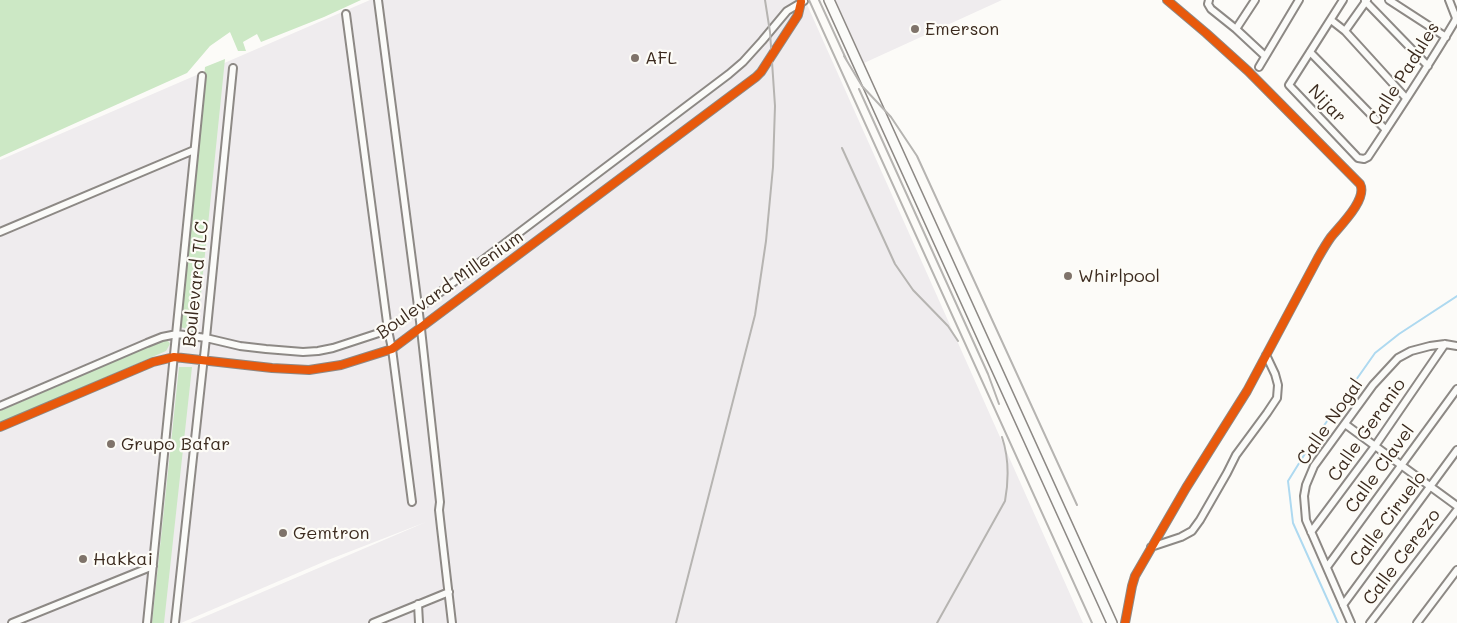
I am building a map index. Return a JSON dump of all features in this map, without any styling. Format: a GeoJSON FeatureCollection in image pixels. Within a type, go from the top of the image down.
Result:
{"type":"FeatureCollection","features":[{"type":"Feature","properties":{"kind":"street"},"geometry":{"type":"LineString","coordinates":[[378,0],[421,329],[440,502],[440,528],[452,623]]}},
{"type":"Feature","properties":{"kind":"street"},"geometry":{"type":"LineString","coordinates":[[829,0],[1112,623]]}},
{"type":"Feature","properties":{"kind":"street"},"geometry":{"type":"LineString","coordinates":[[1125,623],[1135,576],[1186,488],[1247,391],[1318,258],[1329,239],[1355,206],[1362,188],[1248,71],[1167,0]]}},
{"type":"Feature","properties":{"kind":"street"},"geometry":{"type":"LineString","coordinates":[[1236,29],[1255,0]]}},
{"type":"Feature","properties":{"kind":"street"},"geometry":{"type":"LineString","coordinates":[[1343,0],[1310,52],[1386,130]]}},
{"type":"Feature","properties":{"kind":"street"},"geometry":{"type":"LineString","coordinates":[[1345,31],[1366,0],[1428,66]]}},
{"type":"Feature","properties":{"kind":"street"},"geometry":{"type":"LineString","coordinates":[[1389,0],[1446,37]]}},
{"type":"Feature","properties":{"kind":"street","name":"Calle Padules"},"geometry":{"type":"LineString","coordinates":[[1364,159],[1368,157],[1446,37],[1456,18],[1450,0]]}},
{"type":"Feature","properties":{"kind":"street","name":"Boulevard Millenium"},"geometry":{"type":"LineString","coordinates":[[0,406],[147,343],[177,334],[240,346],[303,352],[333,348],[388,330],[729,74],[756,48],[789,9],[803,1]]}},
{"type":"Feature","properties":{"kind":"street","name":"Boulevard Millenium"},"geometry":{"type":"LineString","coordinates":[[0,427],[153,362],[174,357],[309,370],[341,365],[392,349],[759,74],[798,16],[803,1]]}},
{"type":"Feature","properties":{"kind":"street"},"geometry":{"type":"LineString","coordinates":[[1259,67],[1297,1]]}},
{"type":"Feature","properties":{"kind":"street"},"geometry":{"type":"LineString","coordinates":[[1208,2],[1211,9],[1265,56]]}},
{"type":"Feature","properties":{"kind":"street"},"geometry":{"type":"LineString","coordinates":[[346,14],[412,502]]}},
{"type":"Feature","properties":{"kind":"street"},"geometry":{"type":"LineString","coordinates":[[1331,20],[1345,31],[1406,98]]}},
{"type":"Feature","properties":{"kind":"street","name":"Nijar"},"geometry":{"type":"LineString","coordinates":[[1310,52],[1291,80],[1291,88],[1358,158],[1364,159]]}},
{"type":"Feature","properties":{"kind":"street","name":"Boulevard TLC"},"geometry":{"type":"LineString","coordinates":[[175,623],[233,68]]}},
{"type":"Feature","properties":{"kind":"street","name":"Boulevard TLC"},"geometry":{"type":"LineString","coordinates":[[147,623],[202,76]]}},
{"type":"Feature","properties":{"kind":"street"},"geometry":{"type":"LineString","coordinates":[[0,232],[194,150]]}},
{"type":"Feature","properties":{"kind":"street","name":"Calle Nogal"},"geometry":{"type":"LineString","coordinates":[[1351,623],[1306,520],[1304,506],[1306,485],[1314,466],[1373,385],[1398,358],[1411,351],[1430,346],[1445,344],[1457,346]]}},
{"type":"Feature","properties":{"kind":"street","name":"Calle Geranio"},"geometry":{"type":"LineString","coordinates":[[1311,532],[1375,446],[1445,344]]}},
{"type":"Feature","properties":{"kind":"street"},"geometry":{"type":"LineString","coordinates":[[1151,547],[1181,537],[1192,531],[1228,473],[1236,455],[1277,398],[1278,385],[1266,355]]}},
{"type":"Feature","properties":{"kind":"street","name":"Calle Clavel"},"geometry":{"type":"LineString","coordinates":[[1327,567],[1457,390]]}},
{"type":"Feature","properties":{"kind":"street"},"geometry":{"type":"LineString","coordinates":[[1345,424],[1457,506]]}},
{"type":"Feature","properties":{"kind":"street","name":"Calle Ciruelo"},"geometry":{"type":"LineString","coordinates":[[1343,605],[1457,450]]}},
{"type":"Feature","properties":{"kind":"street","name":"Calle Cerezo"},"geometry":{"type":"LineString","coordinates":[[1370,623],[1457,510]]}},
{"type":"Feature","properties":{"kind":"street"},"geometry":{"type":"LineString","coordinates":[[12,623],[153,566]]}},
{"type":"Feature","properties":{"kind":"street"},"geometry":{"type":"LineString","coordinates":[[1417,623],[1457,570]]}},
{"type":"Feature","properties":{"kind":"street"},"geometry":{"type":"LineString","coordinates":[[373,623],[449,592]]}},
{"type":"Feature","properties":{"kind":"street"},"geometry":{"type":"LineString","coordinates":[[418,604],[419,623]]}},
{"type":"Feature","properties":{"kind":"shaded area"},"geometry":{"type":"Polygon","coordinates":[[[370,0],[805,0],[1083,623],[190,623],[426,522],[328,560],[181,623],[0,623],[0,160],[370,0]]]}},
{"type":"Feature","properties":{"kind":"shaded area"},"geometry":{"type":"Polygon","coordinates":[[[835,0],[1002,0],[864,63],[835,0]]]}},
{"type":"Feature","properties":{"kind":"green space"},"geometry":{"type":"Polygon","coordinates":[[[0,0],[361,0],[261,42],[257,34],[243,42],[246,51],[238,51],[230,32],[210,46],[187,73],[0,157],[0,0]]]}},
{"type":"Feature","properties":{"kind":"green space"},"geometry":{"type":"Polygon","coordinates":[[[225,59],[197,332],[180,327],[205,67],[225,59]]]}},
{"type":"Feature","properties":{"kind":"green space"},"geometry":{"type":"Polygon","coordinates":[[[166,340],[170,344],[166,351],[0,423],[0,411],[166,340]]]}},
{"type":"Feature","properties":{"kind":"green space"},"geometry":{"type":"Polygon","coordinates":[[[179,367],[192,367],[164,623],[152,623],[179,367]]]}},
{"type":"Feature","properties":{"kind":"waterway"},"geometry":{"type":"LineString","coordinates":[[1338,623],[1293,523],[1288,481],[1311,444],[1375,353],[1399,334],[1457,296]]}},
{"type":"Feature","properties":{"kind":"railway"},"geometry":{"type":"LineString","coordinates":[[676,623],[755,315],[766,241],[773,167],[775,106],[770,32],[765,0]]}},
{"type":"Feature","properties":{"kind":"railway"},"geometry":{"type":"LineString","coordinates":[[809,0],[1092,623]]}},
{"type":"Feature","properties":{"kind":"railway"},"geometry":{"type":"LineString","coordinates":[[819,0],[847,61]]}},
{"type":"Feature","properties":{"kind":"railway"},"geometry":{"type":"LineString","coordinates":[[844,56],[862,86],[891,117],[917,156],[1077,505]]}},
{"type":"Feature","properties":{"kind":"railway"},"geometry":{"type":"LineString","coordinates":[[859,89],[988,374],[999,404]]}},
{"type":"Feature","properties":{"kind":"railway"},"geometry":{"type":"LineString","coordinates":[[842,148],[895,264],[913,290],[948,326],[958,341]]}},
{"type":"Feature","properties":{"kind":"railway"},"geometry":{"type":"LineString","coordinates":[[937,623],[1005,501],[1008,469],[1002,437]]}},
{"type":"Feature","properties":{"kind":"cycle path"},"geometry":{"type":"LineString","coordinates":[[1125,623],[1135,576],[1186,488],[1247,391],[1323,250],[1357,204],[1361,190],[1360,184],[1248,71],[1167,0]]}},
{"type":"Feature","properties":{"kind":"cycle path"},"geometry":{"type":"LineString","coordinates":[[0,427],[153,362],[174,357],[272,368],[309,370],[341,365],[392,349],[756,77],[798,15],[801,2]]}},
{"type":"Feature","properties":{"kind":"place","name":"Emerson"},"geometry":{"type":"Point","coordinates":[915,29]}},
{"type":"Feature","properties":{"kind":"place","name":"AFL"},"geometry":{"type":"Point","coordinates":[635,58]}},
{"type":"Feature","properties":{"kind":"place","name":"Whirlpool"},"geometry":{"type":"Point","coordinates":[1068,276]}},
{"type":"Feature","properties":{"kind":"place","name":"Grupo Bafar"},"geometry":{"type":"Point","coordinates":[111,444]}},
{"type":"Feature","properties":{"kind":"place","name":"Gemtron"},"geometry":{"type":"Point","coordinates":[283,533]}},
{"type":"Feature","properties":{"kind":"place","name":"Hakkai"},"geometry":{"type":"Point","coordinates":[83,559]}}]}
